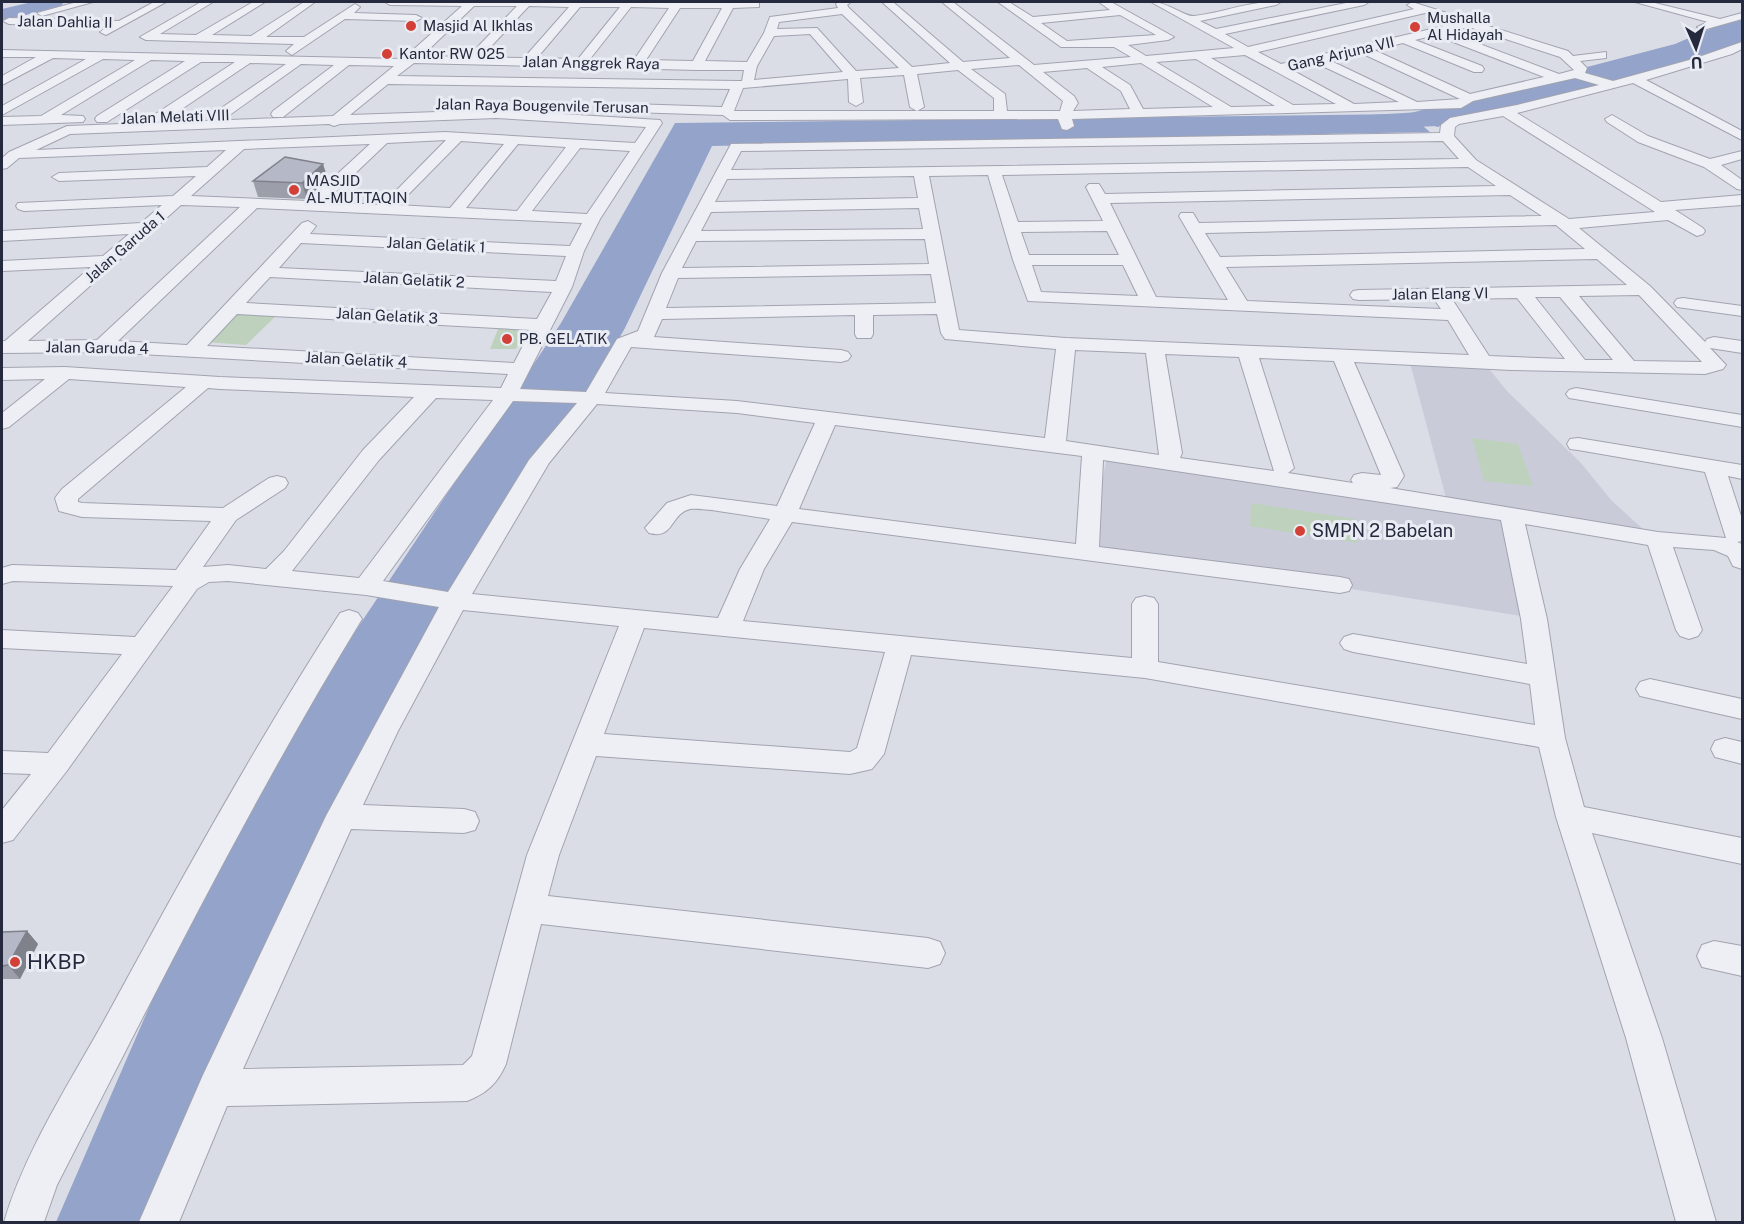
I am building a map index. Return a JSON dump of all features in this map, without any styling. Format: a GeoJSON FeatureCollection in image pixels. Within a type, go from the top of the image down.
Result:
{"type":"FeatureCollection","features":[{"type":"Feature","properties":{"kind":"street"},"geometry":{"type":"LineString","coordinates":[[5,22],[88,2]]}},
{"type":"Feature","properties":{"kind":"street"},"geometry":{"type":"LineString","coordinates":[[2,81],[122,24],[161,2]]}},
{"type":"Feature","properties":{"kind":"street"},"geometry":{"type":"LineString","coordinates":[[115,56],[208,2]]}},
{"type":"Feature","properties":{"kind":"street"},"geometry":{"type":"LineString","coordinates":[[199,39],[260,2]]}},
{"type":"Feature","properties":{"kind":"street"},"geometry":{"type":"LineString","coordinates":[[253,40],[310,2]]}},
{"type":"Feature","properties":{"kind":"street"},"geometry":{"type":"LineString","coordinates":[[279,60],[362,2]]}},
{"type":"Feature","properties":{"kind":"street"},"geometry":{"type":"LineString","coordinates":[[390,2],[755,5]]}},
{"type":"Feature","properties":{"kind":"street"},"geometry":{"type":"LineString","coordinates":[[313,143],[348,110],[408,61],[442,18],[472,2]]}},
{"type":"Feature","properties":{"kind":"street"},"geometry":{"type":"LineString","coordinates":[[887,2],[960,66],[1000,97],[1001,114]]}},
{"type":"Feature","properties":{"kind":"street"},"geometry":{"type":"LineString","coordinates":[[947,2],[1069,99],[1071,104],[1068,128],[1085,170],[1150,302]]}},
{"type":"Feature","properties":{"kind":"street"},"geometry":{"type":"LineString","coordinates":[[1007,4],[1069,46],[1168,38],[1104,2]]}},
{"type":"Feature","properties":{"kind":"street"},"geometry":{"type":"LineString","coordinates":[[1159,3],[1177,2]]}},
{"type":"Feature","properties":{"kind":"street"},"geometry":{"type":"LineString","coordinates":[[1189,20],[1276,2]]}},
{"type":"Feature","properties":{"kind":"street"},"geometry":{"type":"LineString","coordinates":[[1215,33],[1364,2]]}},
{"type":"Feature","properties":{"kind":"street"},"geometry":{"type":"LineString","coordinates":[[1400,2],[1564,54],[1596,79]]}},
{"type":"Feature","properties":{"kind":"street"},"geometry":{"type":"LineString","coordinates":[[1640,2],[1720,22]]}},
{"type":"Feature","properties":{"kind":"street"},"geometry":{"type":"LineString","coordinates":[[470,61],[526,3]]}},
{"type":"Feature","properties":{"kind":"street"},"geometry":{"type":"LineString","coordinates":[[527,62],[578,3]]}},
{"type":"Feature","properties":{"kind":"street"},"geometry":{"type":"LineString","coordinates":[[1159,3],[1351,107]]}},
{"type":"Feature","properties":{"kind":"street"},"geometry":{"type":"LineString","coordinates":[[581,63],[628,4]]}},
{"type":"Feature","properties":{"kind":"street"},"geometry":{"type":"LineString","coordinates":[[637,64],[677,4]]}},
{"type":"Feature","properties":{"kind":"street"},"geometry":{"type":"LineString","coordinates":[[1007,4],[1033,5]]}},
{"type":"Feature","properties":{"kind":"street"},"geometry":{"type":"LineString","coordinates":[[697,66],[729,5]]}},
{"type":"Feature","properties":{"kind":"street"},"geometry":{"type":"LineString","coordinates":[[727,111],[770,33],[772,21],[778,17],[845,6],[910,71],[917,107]]}},
{"type":"Feature","properties":{"kind":"street"},"geometry":{"type":"LineString","coordinates":[[59,9],[101,10]]}},
{"type":"Feature","properties":{"kind":"street"},"geometry":{"type":"LineString","coordinates":[[1033,69],[1246,51],[1428,9]]}},
{"type":"Feature","properties":{"kind":"street"},"geometry":{"type":"LineString","coordinates":[[123,10],[144,10]]}},
{"type":"Feature","properties":{"kind":"street"},"geometry":{"type":"LineString","coordinates":[[1030,21],[1122,12]]}},
{"type":"Feature","properties":{"kind":"street"},"geometry":{"type":"LineString","coordinates":[[1693,29],[1720,22],[1739,12]]}},
{"type":"Feature","properties":{"kind":"street"},"geometry":{"type":"LineString","coordinates":[[342,16],[442,18]]}},
{"type":"Feature","properties":{"kind":"street","name":"Jalan Dahlia II"},"geometry":{"type":"LineString","coordinates":[[5,22],[122,24]]}},
{"type":"Feature","properties":{"kind":"street","name":"Gang Arjuna VII"},"geometry":{"type":"LineString","coordinates":[[1280,68],[1472,23]]}},
{"type":"Feature","properties":{"kind":"street"},"geometry":{"type":"LineString","coordinates":[[1126,29],[1148,27]]}},
{"type":"Feature","properties":{"kind":"street"},"geometry":{"type":"LineString","coordinates":[[770,33],[813,30],[854,77],[856,102]]}},
{"type":"Feature","properties":{"kind":"street"},"geometry":{"type":"LineString","coordinates":[[1050,35],[1094,32]]}},
{"type":"Feature","properties":{"kind":"street"},"geometry":{"type":"LineString","coordinates":[[1438,32],[1559,78]]}},
{"type":"Feature","properties":{"kind":"street"},"geometry":{"type":"LineString","coordinates":[[146,38],[306,41]]}},
{"type":"Feature","properties":{"kind":"street"},"geometry":{"type":"LineString","coordinates":[[1406,40],[1481,76]]}},
{"type":"Feature","properties":{"kind":"street"},"geometry":{"type":"LineString","coordinates":[[1116,43],[1228,110]]}},
{"type":"Feature","properties":{"kind":"street"},"geometry":{"type":"LineString","coordinates":[[1363,49],[1469,98]]}},
{"type":"Feature","properties":{"kind":"street"},"geometry":{"type":"LineString","coordinates":[[1068,128],[1137,112],[1461,104],[1469,98],[1559,78],[1634,79],[1714,55],[1738,51]]}},
{"type":"Feature","properties":{"kind":"street","name":"Jalan Anggrek Raya"},"geometry":{"type":"LineString","coordinates":[[2,54],[751,66]]}},
{"type":"Feature","properties":{"kind":"street"},"geometry":{"type":"LineString","coordinates":[[1198,55],[1290,110]]}},
{"type":"Feature","properties":{"kind":"street"},"geometry":{"type":"LineString","coordinates":[[1573,60],[1602,55]]}},
{"type":"Feature","properties":{"kind":"street"},"geometry":{"type":"LineString","coordinates":[[2,111],[100,56]]}},
{"type":"Feature","properties":{"kind":"street"},"geometry":{"type":"LineString","coordinates":[[43,120],[148,57]]}},
{"type":"Feature","properties":{"kind":"street"},"geometry":{"type":"LineString","coordinates":[[102,119],[198,58]]}},
{"type":"Feature","properties":{"kind":"street"},"geometry":{"type":"LineString","coordinates":[[159,118],[248,59]]}},
{"type":"Feature","properties":{"kind":"street"},"geometry":{"type":"LineString","coordinates":[[219,116],[299,60]]}},
{"type":"Feature","properties":{"kind":"street"},"geometry":{"type":"LineString","coordinates":[[1319,60],[1416,106]]}},
{"type":"Feature","properties":{"kind":"street"},"geometry":{"type":"LineString","coordinates":[[278,114],[347,61]]}},
{"type":"Feature","properties":{"kind":"street"},"geometry":{"type":"LineString","coordinates":[[386,80],[793,86],[854,77],[1021,61]]}},
{"type":"Feature","properties":{"kind":"street"},"geometry":{"type":"LineString","coordinates":[[1089,63],[1133,95],[1137,112]]}},
{"type":"Feature","properties":{"kind":"street"},"geometry":{"type":"LineString","coordinates":[[1510,72],[1540,82]]}},
{"type":"Feature","properties":{"kind":"street"},"geometry":{"type":"LineString","coordinates":[[1447,137],[1450,123],[1507,113],[1596,79]]}},
{"type":"Feature","properties":{"kind":"street"},"geometry":{"type":"LineString","coordinates":[[1634,79],[1743,136]]}},
{"type":"Feature","properties":{"kind":"street"},"geometry":{"type":"LineString","coordinates":[[977,115],[981,102],[978,88],[981,82]]}},
{"type":"Feature","properties":{"kind":"street"},"geometry":{"type":"LineString","coordinates":[[348,110],[382,102]]}},
{"type":"Feature","properties":{"kind":"street","name":"Jalan Raya Bougenvile Terusan"},"geometry":{"type":"LineString","coordinates":[[417,103],[727,111],[730,116],[739,117],[1001,114],[1068,128]]}},
{"type":"Feature","properties":{"kind":"street"},"geometry":{"type":"LineString","coordinates":[[2,165],[14,156],[67,130],[348,110],[496,114],[653,122],[655,125],[638,147],[592,219],[576,251],[563,287],[506,396],[366,587]]}},
{"type":"Feature","properties":{"kind":"street","name":"Jalan Melati VIII"},"geometry":{"type":"LineString","coordinates":[[2,121],[159,118],[348,110]]}},
{"type":"Feature","properties":{"kind":"street"},"geometry":{"type":"LineString","coordinates":[[1507,113],[1697,231]]}},
{"type":"Feature","properties":{"kind":"street"},"geometry":{"type":"LineString","coordinates":[[476,129],[486,118],[496,114]]}},
{"type":"Feature","properties":{"kind":"street"},"geometry":{"type":"LineString","coordinates":[[1612,119],[1652,143],[1709,164],[1743,186]]}},
{"type":"Feature","properties":{"kind":"street"},"geometry":{"type":"LineString","coordinates":[[159,1222],[216,1088],[341,816],[448,600],[581,399],[622,346],[646,335],[671,273],[736,147],[1068,128],[1447,137],[1471,163],[1563,222],[1644,290],[1716,364],[1705,368],[1511,364],[1341,354],[1066,344],[952,335],[943,308],[939,269],[921,173]]}},
{"type":"Feature","properties":{"kind":"street"},"geometry":{"type":"LineString","coordinates":[[14,156],[458,136],[638,147]]}},
{"type":"Feature","properties":{"kind":"street"},"geometry":{"type":"LineString","coordinates":[[386,209],[458,136]]}},
{"type":"Feature","properties":{"kind":"street"},"geometry":{"type":"LineString","coordinates":[[455,212],[516,139]]}},
{"type":"Feature","properties":{"kind":"street"},"geometry":{"type":"LineString","coordinates":[[192,351],[296,238],[320,206],[382,140]]}},
{"type":"Feature","properties":{"kind":"street"},"geometry":{"type":"LineString","coordinates":[[521,216],[576,143]]}},
{"type":"Feature","properties":{"kind":"street","name":"Jalan Garuda 1"},"geometry":{"type":"LineString","coordinates":[[6,347],[239,146]]}},
{"type":"Feature","properties":{"kind":"street"},"geometry":{"type":"LineString","coordinates":[[2,225],[88,152]]}},
{"type":"Feature","properties":{"kind":"street"},"geometry":{"type":"LineString","coordinates":[[1709,164],[1743,155]]}},
{"type":"Feature","properties":{"kind":"street"},"geometry":{"type":"LineString","coordinates":[[722,175],[1471,163]]}},
{"type":"Feature","properties":{"kind":"street"},"geometry":{"type":"LineString","coordinates":[[50,184],[211,171]]}},
{"type":"Feature","properties":{"kind":"street"},"geometry":{"type":"LineString","coordinates":[[994,172],[1034,297],[1150,302],[1238,302],[1454,315]]}},
{"type":"Feature","properties":{"kind":"street"},"geometry":{"type":"LineString","coordinates":[[1099,199],[1512,190]]}},
{"type":"Feature","properties":{"kind":"street"},"geometry":{"type":"LineString","coordinates":[[1175,198],[1238,302]]}},
{"type":"Feature","properties":{"kind":"street"},"geometry":{"type":"LineString","coordinates":[[24,206],[179,200],[592,219]]}},
{"type":"Feature","properties":{"kind":"street"},"geometry":{"type":"LineString","coordinates":[[1658,207],[1743,200]]}},
{"type":"Feature","properties":{"kind":"street"},"geometry":{"type":"LineString","coordinates":[[102,346],[255,202]]}},
{"type":"Feature","properties":{"kind":"street"},"geometry":{"type":"LineString","coordinates":[[705,207],[927,203]]}},
{"type":"Feature","properties":{"kind":"street"},"geometry":{"type":"LineString","coordinates":[[1195,228],[1563,222],[1673,215]]}},
{"type":"Feature","properties":{"kind":"street"},"geometry":{"type":"LineString","coordinates":[[1011,227],[1113,226]]}},
{"type":"Feature","properties":{"kind":"street"},"geometry":{"type":"LineString","coordinates":[[2,236],[146,228]]}},
{"type":"Feature","properties":{"kind":"street"},"geometry":{"type":"LineString","coordinates":[[692,236],[932,234]]}},
{"type":"Feature","properties":{"kind":"street","name":"Jalan Gelatik 1"},"geometry":{"type":"LineString","coordinates":[[296,238],[576,251]]}},
{"type":"Feature","properties":{"kind":"street"},"geometry":{"type":"LineString","coordinates":[[1215,262],[1602,255]]}},
{"type":"Feature","properties":{"kind":"street"},"geometry":{"type":"LineString","coordinates":[[1021,260],[1129,260]]}},
{"type":"Feature","properties":{"kind":"street"},"geometry":{"type":"LineString","coordinates":[[2,266],[108,261]]}},
{"type":"Feature","properties":{"kind":"street"},"geometry":{"type":"LineString","coordinates":[[2,282],[24,264]]}},
{"type":"Feature","properties":{"kind":"street"},"geometry":{"type":"LineString","coordinates":[[671,273],[939,269]]}},
{"type":"Feature","properties":{"kind":"street","name":"Jalan Gelatik 2"},"geometry":{"type":"LineString","coordinates":[[265,272],[563,287]]}},
{"type":"Feature","properties":{"kind":"street","name":"Jalan Elang VI"},"geometry":{"type":"LineString","coordinates":[[1238,302],[1440,294],[1644,290]]}},
{"type":"Feature","properties":{"kind":"street"},"geometry":{"type":"LineString","coordinates":[[1565,291],[1628,366]]}},
{"type":"Feature","properties":{"kind":"street"},"geometry":{"type":"LineString","coordinates":[[1522,292],[1580,366]]}},
{"type":"Feature","properties":{"kind":"street"},"geometry":{"type":"LineString","coordinates":[[1440,294],[1483,361]]}},
{"type":"Feature","properties":{"kind":"street"},"geometry":{"type":"LineString","coordinates":[[1683,303],[1743,311]]}},
{"type":"Feature","properties":{"kind":"street","name":"Jalan Gelatik 3"},"geometry":{"type":"LineString","coordinates":[[232,308],[542,325]]}},
{"type":"Feature","properties":{"kind":"street"},"geometry":{"type":"LineString","coordinates":[[655,314],[943,308]]}},
{"type":"Feature","properties":{"kind":"street"},"geometry":{"type":"LineString","coordinates":[[864,309],[864,333]]}},
{"type":"Feature","properties":{"kind":"street"},"geometry":{"type":"LineString","coordinates":[[630,341],[841,356]]}},
{"type":"Feature","properties":{"kind":"street"},"geometry":{"type":"LineString","coordinates":[[1713,343],[1743,347]]}},
{"type":"Feature","properties":{"kind":"street"},"geometry":{"type":"LineString","coordinates":[[1055,447],[1066,344]]}},
{"type":"Feature","properties":{"kind":"street","name":"Jalan Garuda 4"},"geometry":{"type":"LineString","coordinates":[[6,347],[102,346],[192,351]]}},
{"type":"Feature","properties":{"kind":"street"},"geometry":{"type":"LineString","coordinates":[[1154,346],[1169,458]]}},
{"type":"Feature","properties":{"kind":"street"},"geometry":{"type":"LineString","coordinates":[[1247,350],[1283,468]]}},
{"type":"Feature","properties":{"kind":"street","name":"Jalan Gelatik 4"},"geometry":{"type":"LineString","coordinates":[[192,351],[519,369]]}},
{"type":"Feature","properties":{"kind":"street"},"geometry":{"type":"LineString","coordinates":[[2,374],[65,373],[203,382],[737,407],[1093,452],[1283,468],[1384,483],[1393,476],[1341,354]]}},
{"type":"Feature","properties":{"kind":"street"},"geometry":{"type":"LineString","coordinates":[[2,423],[65,373]]}},
{"type":"Feature","properties":{"kind":"street"},"geometry":{"type":"LineString","coordinates":[[203,382],[169,413],[70,494],[66,502],[67,506],[82,510],[228,514]]}},
{"type":"Feature","properties":{"kind":"street"},"geometry":{"type":"LineString","coordinates":[[272,577],[293,556],[371,455],[429,393]]}},
{"type":"Feature","properties":{"kind":"street"},"geometry":{"type":"LineString","coordinates":[[1576,394],[1743,421]]}},
{"type":"Feature","properties":{"kind":"street"},"geometry":{"type":"LineString","coordinates":[[727,627],[752,569],[785,514],[828,417]]}},
{"type":"Feature","properties":{"kind":"street"},"geometry":{"type":"LineString","coordinates":[[1578,444],[1743,472]]}},
{"type":"Feature","properties":{"kind":"street"},"geometry":{"type":"LineString","coordinates":[[1088,553],[1093,452]]}},
{"type":"Feature","properties":{"kind":"street"},"geometry":{"type":"LineString","coordinates":[[1169,458],[1658,539],[1728,545],[1738,551],[1743,561]]}},
{"type":"Feature","properties":{"kind":"street"},"geometry":{"type":"LineString","coordinates":[[1714,467],[1736,535]]}},
{"type":"Feature","properties":{"kind":"street"},"geometry":{"type":"LineString","coordinates":[[2,831],[56,764],[180,593],[228,514],[277,483]]}},
{"type":"Feature","properties":{"kind":"street"},"geometry":{"type":"LineString","coordinates":[[657,528],[671,509],[691,502],[1340,585]]}},
{"type":"Feature","properties":{"kind":"street"},"geometry":{"type":"LineString","coordinates":[[1512,516],[1534,619],[1551,738],[1571,817],[1644,1038],[1696,1222]]}},
{"type":"Feature","properties":{"kind":"street"},"geometry":{"type":"LineString","coordinates":[[1658,539],[1689,630]]}},
{"type":"Feature","properties":{"kind":"street"},"geometry":{"type":"LineString","coordinates":[[2,576],[12,573],[188,578],[214,573],[272,577],[366,587],[448,600],[1144,669],[1551,738]]}},
{"type":"Feature","properties":{"kind":"street"},"geometry":{"type":"LineString","coordinates":[[1144,669],[1145,604]]}},
{"type":"Feature","properties":{"kind":"street"},"geometry":{"type":"LineString","coordinates":[[24,1222],[42,1176],[202,870],[298,701],[349,619]]}},
{"type":"Feature","properties":{"kind":"street"},"geometry":{"type":"LineString","coordinates":[[216,1088],[467,1083],[482,1073],[488,1064],[543,855],[635,619]]}},
{"type":"Feature","properties":{"kind":"street"},"geometry":{"type":"LineString","coordinates":[[2,639],[141,646]]}},
{"type":"Feature","properties":{"kind":"street"},"geometry":{"type":"LineString","coordinates":[[1353,643],[1541,676]]}},
{"type":"Feature","properties":{"kind":"street"},"geometry":{"type":"LineString","coordinates":[[586,744],[850,763],[862,761],[870,754],[901,644]]}},
{"type":"Feature","properties":{"kind":"street"},"geometry":{"type":"LineString","coordinates":[[1650,689],[1743,709]]}},
{"type":"Feature","properties":{"kind":"street"},"geometry":{"type":"LineString","coordinates":[[2,762],[56,764]]}},
{"type":"Feature","properties":{"kind":"street"},"geometry":{"type":"LineString","coordinates":[[341,816],[464,821]]}},
{"type":"Feature","properties":{"kind":"street"},"geometry":{"type":"LineString","coordinates":[[1571,817],[1743,851]]}},
{"type":"Feature","properties":{"kind":"street"},"geometry":{"type":"LineString","coordinates":[[528,908],[928,953]]}},
{"type":"Feature","properties":{"kind":"shaded area","name":"SMPN 2 Babelan"},"geometry":{"type":"Polygon","coordinates":[[[1410,363],[1486,365],[1507,391],[1581,463],[1612,501],[1643,529],[1446,498],[1410,363]]]}},
{"type":"Feature","properties":{"kind":"shaded area","name":"SMPN 2 Babelan"},"geometry":{"type":"Polygon","coordinates":[[[1107,458],[1505,516],[1527,617],[1088,547],[1107,458]]]}},
{"type":"Feature","properties":{"kind":"green space"},"geometry":{"type":"Polygon","coordinates":[[[236,311],[279,313],[246,345],[205,342],[236,311]]]}},
{"type":"Feature","properties":{"kind":"green space","name":"PB. GELATIK"},"geometry":{"type":"Polygon","coordinates":[[[498,329],[524,329],[516,349],[490,349],[498,329]]]}},
{"type":"Feature","properties":{"kind":"green space"},"geometry":{"type":"Polygon","coordinates":[[[1472,438],[1518,444],[1533,486],[1484,481],[1472,438]]]}},
{"type":"Feature","properties":{"kind":"green space"},"geometry":{"type":"Polygon","coordinates":[[[1251,503],[1356,519],[1358,543],[1250,526],[1251,503]]]}},
{"type":"Feature","properties":{"kind":"water"},"geometry":{"type":"Polygon","coordinates":[[[1742,15],[1742,45],[1722,53],[1437,127],[1410,115],[1430,132],[712,146],[625,328],[328,844],[173,1222],[56,1222],[232,816],[561,323],[675,123],[1407,114],[1675,44],[1742,15]]]}},
{"type":"Feature","properties":{"kind":"building"},"geometry":{"type":"Polygon","coordinates":[[[285,157],[323,164],[302,183],[253,181],[285,157]]]}},
{"type":"Feature","properties":{"kind":"building"},"geometry":{"type":"Polygon","coordinates":[[[27,931],[8,965],[2,966],[2,932],[27,931]]]}},
{"type":"Feature","properties":{"kind":"waterway"},"geometry":{"type":"LineString","coordinates":[[2,15],[54,2]]}},
{"type":"Feature","properties":{"kind":"waterway"},"geometry":{"type":"LineString","coordinates":[[1354,123],[1437,119],[1488,109]]}},
{"type":"Feature","properties":{"kind":"place","name":"Masjid Al Ikhlas"},"geometry":{"type":"Point","coordinates":[411,26]}},
{"type":"Feature","properties":{"kind":"place","name":"Mushalla Al Hidayah"},"geometry":{"type":"Point","coordinates":[1415,27]}},
{"type":"Feature","properties":{"kind":"place","name":"Kantor RW 025"},"geometry":{"type":"Point","coordinates":[387,54]}},
{"type":"Feature","properties":{"kind":"place","name":"MASJID AL-MUTTAQIN"},"geometry":{"type":"Point","coordinates":[294,190]}},
{"type":"Feature","properties":{"kind":"place","name":"PB. GELATIK"},"geometry":{"type":"Point","coordinates":[507,339]}},
{"type":"Feature","properties":{"kind":"place","name":"SMPN 2 Babelan"},"geometry":{"type":"Point","coordinates":[1300,531]}},
{"type":"Feature","properties":{"kind":"place","name":"HKBP"},"geometry":{"type":"Point","coordinates":[15,962]}}]}
